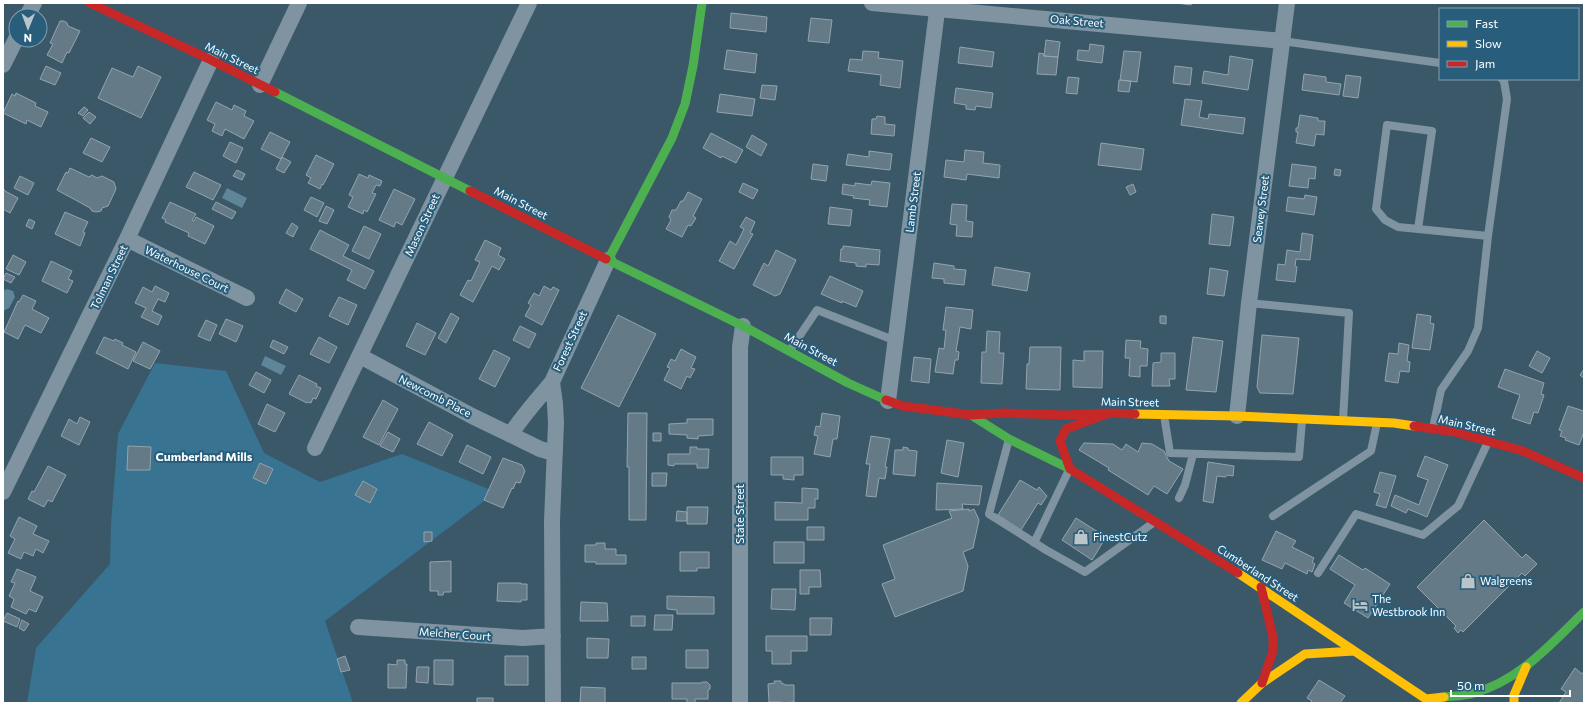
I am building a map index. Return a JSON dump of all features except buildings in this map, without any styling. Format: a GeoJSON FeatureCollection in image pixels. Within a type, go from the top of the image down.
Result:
{"type":"FeatureCollection","features":[{"type":"Feature","properties":{"kind":"main road","name":"Main Street"},"geometry":{"type":"LineString","coordinates":[[90,3],[211,60],[444,178],[743,326],[848,383],[903,406],[971,415],[1003,413],[1066,415],[1109,413],[1164,414],[1394,423],[1455,432],[1488,441],[1523,452],[1584,478]]}},
{"type":"Feature","properties":{"kind":"main road","name":"Forest Street"},"geometry":{"type":"LineString","coordinates":[[608,260],[672,138],[685,104],[693,66],[702,3]]}},
{"type":"Feature","properties":{"kind":"main road"},"geometry":{"type":"LineString","coordinates":[[1070,468],[1060,441],[1066,430],[1109,413]]}},
{"type":"Feature","properties":{"kind":"main road","name":"Cumberland Street"},"geometry":{"type":"LineString","coordinates":[[971,415],[1009,439],[1070,468],[1260,587],[1428,701]]}},
{"type":"Feature","properties":{"kind":"main road"},"geometry":{"type":"LineString","coordinates":[[1260,587],[1272,638],[1273,651],[1262,683]]}},
{"type":"Feature","properties":{"kind":"main road"},"geometry":{"type":"LineString","coordinates":[[1428,701],[1473,693],[1493,687],[1526,667],[1584,612]]}},
{"type":"Feature","properties":{"kind":"main road"},"geometry":{"type":"LineString","coordinates":[[1241,703],[1262,683],[1305,654],[1354,650]]}},
{"type":"Feature","properties":{"kind":"main road"},"geometry":{"type":"LineString","coordinates":[[1514,703],[1514,695],[1526,667]]}},
{"type":"Feature","properties":{"kind":"street"},"geometry":{"type":"LineString","coordinates":[[260,85],[299,3]]}},
{"type":"Feature","properties":{"kind":"street","name":"Mason Street"},"geometry":{"type":"LineString","coordinates":[[315,448],[529,3]]}},
{"type":"Feature","properties":{"kind":"street","name":"Oak Street"},"geometry":{"type":"LineString","coordinates":[[872,3],[938,6],[1282,41]]}},
{"type":"Feature","properties":{"kind":"street","name":"Seavey Street"},"geometry":{"type":"LineString","coordinates":[[1237,416],[1249,303],[1287,3]]}},
{"type":"Feature","properties":{"kind":"street","name":"Lamb Street"},"geometry":{"type":"LineString","coordinates":[[888,401],[938,6]]}},
{"type":"Feature","properties":{"kind":"street"},"geometry":{"type":"LineString","coordinates":[[3,65],[12,48]]}},
{"type":"Feature","properties":{"kind":"street","name":"Tolman Street"},"geometry":{"type":"LineString","coordinates":[[3,492],[127,239],[211,60]]}},
{"type":"Feature","properties":{"kind":"street","name":"Waterhouse Court"},"geometry":{"type":"LineString","coordinates":[[127,239],[247,298]]}},
{"type":"Feature","properties":{"kind":"street","name":"Forest Street"},"geometry":{"type":"LineString","coordinates":[[553,703],[551,582],[556,423],[552,382],[608,260]]}},
{"type":"Feature","properties":{"kind":"street","name":"State Street"},"geometry":{"type":"LineString","coordinates":[[740,703],[740,347],[743,326]]}},
{"type":"Feature","properties":{"kind":"street","name":"Newcomb Place"},"geometry":{"type":"LineString","coordinates":[[360,356],[472,416],[540,449],[554,453]]}},
{"type":"Feature","properties":{"kind":"street"},"geometry":{"type":"LineString","coordinates":[[511,434],[523,415],[552,382]]}},
{"type":"Feature","properties":{"kind":"street","name":"Melcher Court"},"geometry":{"type":"LineString","coordinates":[[358,627],[523,638],[553,636]]}},
{"type":"Feature","properties":{"kind":"lane"},"geometry":{"type":"LineString","coordinates":[[1282,41],[1439,63]]}},
{"type":"Feature","properties":{"kind":"lane"},"geometry":{"type":"LineString","coordinates":[[1433,429],[1441,390],[1468,351],[1478,328],[1488,236],[1507,99],[1503,80]]}},
{"type":"Feature","properties":{"kind":"lane"},"geometry":{"type":"LineString","coordinates":[[1418,229],[1432,131],[1387,125],[1376,209],[1385,220],[1398,227],[1418,229],[1488,236]]}},
{"type":"Feature","properties":{"kind":"lane"},"geometry":{"type":"LineString","coordinates":[[1249,303],[1349,313],[1343,420]]}},
{"type":"Feature","properties":{"kind":"lane"},"geometry":{"type":"LineString","coordinates":[[790,351],[817,310],[896,341]]}},
{"type":"Feature","properties":{"kind":"lane"},"geometry":{"type":"LineString","coordinates":[[1164,414],[1170,453],[1193,454],[1299,457],[1302,419]]}},
{"type":"Feature","properties":{"kind":"lane"},"geometry":{"type":"LineString","coordinates":[[1273,516],[1371,451],[1377,422]]}},
{"type":"Feature","properties":{"kind":"lane"},"geometry":{"type":"LineString","coordinates":[[1009,439],[989,514],[1034,543],[1085,572],[1156,522]]}},
{"type":"Feature","properties":{"kind":"lane"},"geometry":{"type":"LineString","coordinates":[[1318,573],[1356,514],[1423,535],[1458,506],[1488,441]]}},
{"type":"Feature","properties":{"kind":"lane"},"geometry":{"type":"LineString","coordinates":[[1179,498],[1185,485],[1193,454]]}},
{"type":"Feature","properties":{"kind":"lane"},"geometry":{"type":"LineString","coordinates":[[1034,543],[1070,468]]}},
{"type":"Feature","properties":{"kind":"shaded area"},"geometry":{"type":"Polygon","coordinates":[[[227,188],[247,198],[242,208],[222,198],[227,188]]]}},
{"type":"Feature","properties":{"kind":"shaded area"},"geometry":{"type":"Polygon","coordinates":[[[7,289],[13,291],[15,297],[9,308],[3,311],[3,291],[7,289]]]}},
{"type":"Feature","properties":{"kind":"shaded area"},"geometry":{"type":"Polygon","coordinates":[[[265,356],[286,366],[281,375],[261,365],[265,356]]]}},
{"type":"Feature","properties":{"kind":"shaded area"},"geometry":{"type":"Polygon","coordinates":[[[155,363],[226,371],[264,453],[320,482],[402,454],[496,492],[325,621],[353,703],[27,703],[36,648],[110,564],[111,524],[118,434],[155,363]]]}},
{"type":"Feature","properties":{"kind":"traffic: fast"},"geometry":{"type":"LineString","coordinates":[[608,260],[672,138],[685,104],[693,66],[702,3]]}},
{"type":"Feature","properties":{"kind":"traffic: fast"},"geometry":{"type":"LineString","coordinates":[[275,92],[470,191]]}},
{"type":"Feature","properties":{"kind":"traffic: fast"},"geometry":{"type":"LineString","coordinates":[[606,259],[743,326],[848,383],[886,400]]}},
{"type":"Feature","properties":{"kind":"traffic: fast"},"geometry":{"type":"LineString","coordinates":[[971,415],[1009,439],[1070,469]]}},
{"type":"Feature","properties":{"kind":"traffic: fast"},"geometry":{"type":"LineString","coordinates":[[1444,697],[1471,694],[1506,680],[1534,660],[1584,612]]}},
{"type":"Feature","properties":{"kind":"traffic: slow"},"geometry":{"type":"LineString","coordinates":[[1135,414],[1237,416],[1394,423],[1414,426]]}},
{"type":"Feature","properties":{"kind":"traffic: slow"},"geometry":{"type":"LineString","coordinates":[[1238,573],[1426,699],[1444,697]]}},
{"type":"Feature","properties":{"kind":"traffic: slow"},"geometry":{"type":"LineString","coordinates":[[1241,703],[1262,683],[1305,654],[1354,651]]}},
{"type":"Feature","properties":{"kind":"traffic: slow"},"geometry":{"type":"LineString","coordinates":[[1514,703],[1514,695],[1526,667]]}},
{"type":"Feature","properties":{"kind":"traffic: jam"},"geometry":{"type":"LineString","coordinates":[[90,3],[275,92]]}},
{"type":"Feature","properties":{"kind":"traffic: jam"},"geometry":{"type":"LineString","coordinates":[[470,191],[606,259]]}},
{"type":"Feature","properties":{"kind":"traffic: jam"},"geometry":{"type":"LineString","coordinates":[[886,400],[903,406],[971,415],[1003,413],[1067,415],[1104,413]]}},
{"type":"Feature","properties":{"kind":"traffic: jam"},"geometry":{"type":"LineString","coordinates":[[1135,414],[1109,413],[1066,429],[1060,441],[1070,469],[1238,573]]}},
{"type":"Feature","properties":{"kind":"traffic: jam"},"geometry":{"type":"LineString","coordinates":[[1414,426],[1455,432],[1523,451],[1584,478]]}},
{"type":"Feature","properties":{"kind":"traffic: jam"},"geometry":{"type":"LineString","coordinates":[[1261,587],[1273,637],[1273,651],[1262,683]]}},
{"type":"Feature","properties":{"kind":"place","name":"FinestCutz"},"geometry":{"type":"Point","coordinates":[1081,537]}},
{"type":"Feature","properties":{"kind":"place","name":"Walgreens"},"geometry":{"type":"Point","coordinates":[1468,581]}},
{"type":"Feature","properties":{"kind":"place","name":"The Westbrook Inn"},"geometry":{"type":"Point","coordinates":[1360,605]}},
{"type":"Feature","properties":{"kind":"district","name":"Cumberland Mills"},"geometry":{"type":"Point","coordinates":[204,457]}}]}
